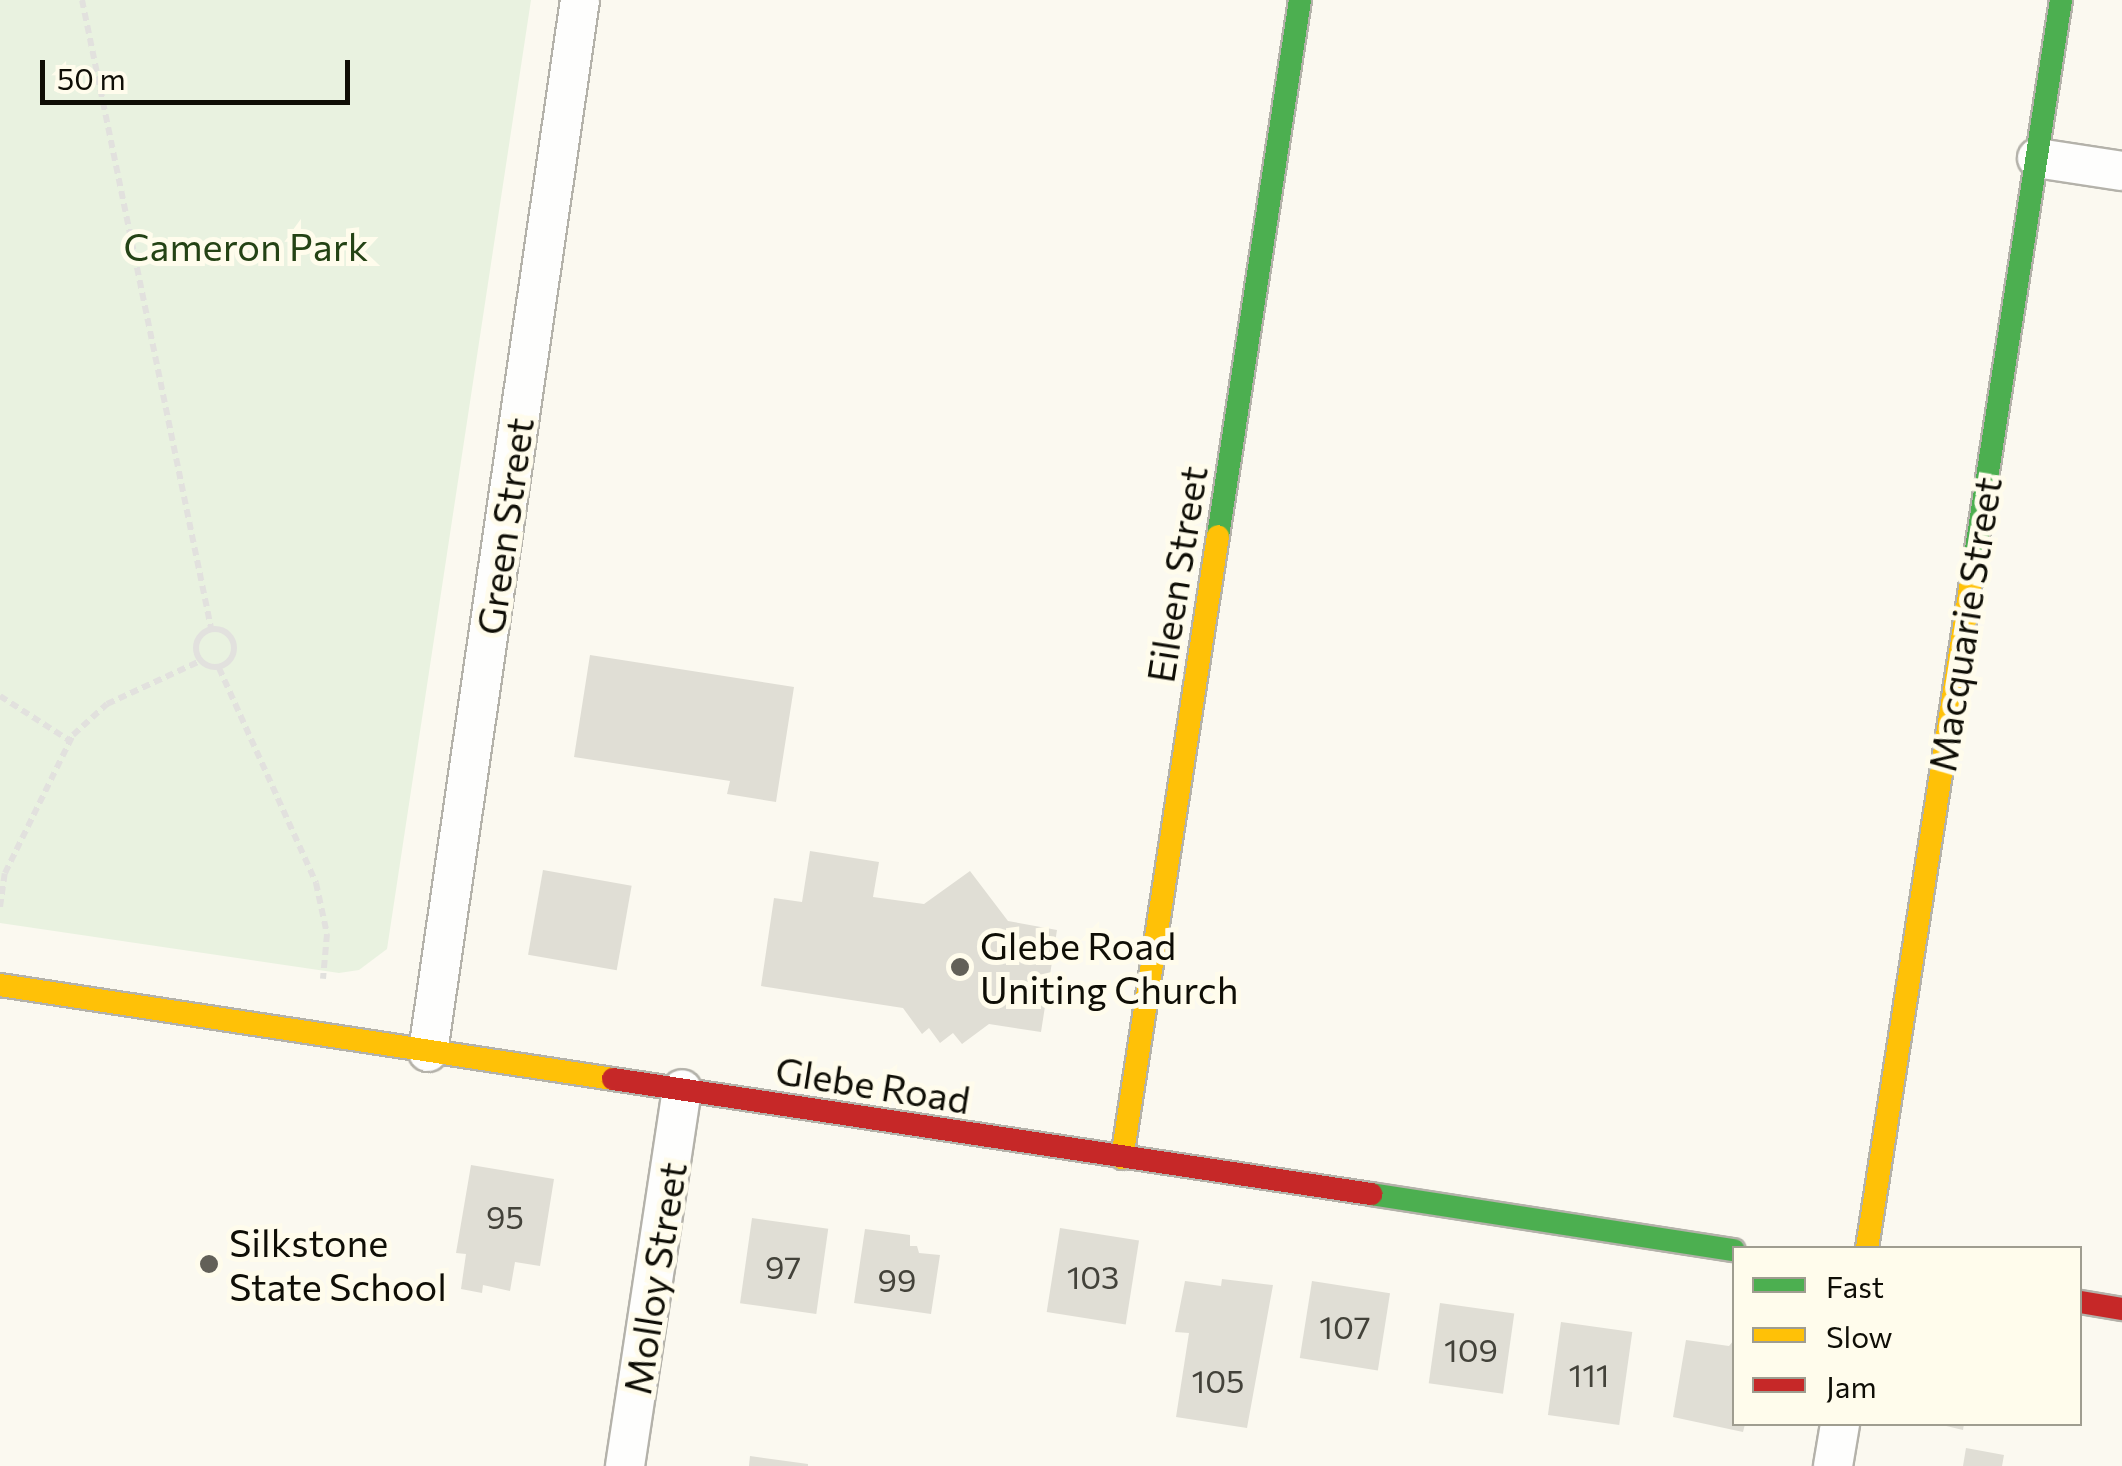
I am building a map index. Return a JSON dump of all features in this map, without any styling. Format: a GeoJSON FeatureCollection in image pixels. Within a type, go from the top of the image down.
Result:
{"type":"FeatureCollection","features":[{"type":"Feature","properties":{"kind":"street","name":"Green Street"},"geometry":{"type":"LineString","coordinates":[[428,1052],[580,0]]}},
{"type":"Feature","properties":{"kind":"street","name":"Eileen Street"},"geometry":{"type":"LineString","coordinates":[[1122,1158],[1300,0]]}},
{"type":"Feature","properties":{"kind":"street","name":"Macquarie Street"},"geometry":{"type":"LineString","coordinates":[[1867,1246],[2061,0]]}},
{"type":"Feature","properties":{"kind":"street"},"geometry":{"type":"LineString","coordinates":[[2037,158],[2122,171]]}},
{"type":"Feature","properties":{"kind":"street","name":"Glebe Road"},"geometry":{"type":"LineString","coordinates":[[0,985],[1732,1250]]}},
{"type":"Feature","properties":{"kind":"street","name":"Molloy Street"},"geometry":{"type":"LineString","coordinates":[[625,1466],[682,1090]]}},
{"type":"Feature","properties":{"kind":"street"},"geometry":{"type":"LineString","coordinates":[[2082,1302],[2122,1309]]}},
{"type":"Feature","properties":{"kind":"street"},"geometry":{"type":"LineString","coordinates":[[1834,1466],[1840,1426]]}},
{"type":"Feature","properties":{"kind":"path"},"geometry":{"type":"LineString","coordinates":[[82,0],[212,628]]}},
{"type":"Feature","properties":{"kind":"path"},"geometry":{"type":"LineString","coordinates":[[200,661],[196,652],[198,636],[212,628],[227,632],[235,645],[232,660],[219,668]]}},
{"type":"Feature","properties":{"kind":"path"},"geometry":{"type":"LineString","coordinates":[[0,907],[5,872],[70,741],[107,704],[200,661],[219,668],[316,883],[327,934],[323,979]]}},
{"type":"Feature","properties":{"kind":"path"},"geometry":{"type":"LineString","coordinates":[[0,696],[70,741]]}},
{"type":"Feature","properties":{"kind":"green space","name":"Cameron Park"},"geometry":{"type":"Polygon","coordinates":[[[0,0],[531,0],[387,949],[359,970],[339,973],[0,923],[0,0]]]}},
{"type":"Feature","properties":{"kind":"building"},"geometry":{"type":"Polygon","coordinates":[[[590,655],[794,687],[776,802],[727,794],[730,781],[574,757],[590,655]]]}},
{"type":"Feature","properties":{"kind":"building"},"geometry":{"type":"Polygon","coordinates":[[[810,851],[879,862],[873,897],[924,904],[970,871],[1008,921],[1057,930],[1041,1032],[989,1024],[962,1044],[953,1033],[940,1043],[929,1028],[922,1034],[903,1008],[761,986],[774,898],[802,902],[810,851]]]}},
{"type":"Feature","properties":{"kind":"building"},"geometry":{"type":"Polygon","coordinates":[[[543,870],[632,886],[617,970],[528,955],[543,870]]]}},
{"type":"Feature","properties":{"kind":"building"},"geometry":{"type":"Polygon","coordinates":[[[471,1165],[554,1179],[540,1266],[515,1262],[510,1291],[483,1285],[482,1293],[461,1289],[466,1254],[456,1253],[471,1165]]]}},
{"type":"Feature","properties":{"kind":"building"},"geometry":{"type":"Polygon","coordinates":[[[752,1218],[828,1229],[816,1314],[740,1303],[752,1218]]]}},
{"type":"Feature","properties":{"kind":"building"},"geometry":{"type":"Polygon","coordinates":[[[1060,1228],[1139,1241],[1126,1324],[1047,1312],[1060,1228]]]}},
{"type":"Feature","properties":{"kind":"building"},"geometry":{"type":"Polygon","coordinates":[[[865,1229],[910,1235],[910,1246],[917,1246],[919,1253],[940,1255],[931,1314],[854,1303],[865,1229]]]}},
{"type":"Feature","properties":{"kind":"building"},"geometry":{"type":"Polygon","coordinates":[[[1222,1279],[1273,1285],[1247,1428],[1176,1417],[1189,1333],[1175,1332],[1185,1281],[1221,1286],[1222,1279]]]}},
{"type":"Feature","properties":{"kind":"building"},"geometry":{"type":"Polygon","coordinates":[[[1312,1281],[1390,1293],[1378,1370],[1300,1358],[1312,1281]]]}},
{"type":"Feature","properties":{"kind":"building"},"geometry":{"type":"Polygon","coordinates":[[[1440,1303],[1514,1313],[1503,1394],[1429,1383],[1440,1303]]]}},
{"type":"Feature","properties":{"kind":"building"},"geometry":{"type":"Polygon","coordinates":[[[1561,1322],[1632,1332],[1619,1425],[1548,1415],[1561,1322]]]}},
{"type":"Feature","properties":{"kind":"building"},"geometry":{"type":"Polygon","coordinates":[[[1686,1340],[1729,1346],[1732,1342],[1732,1426],[1744,1426],[1743,1432],[1673,1417],[1686,1340]]]}},
{"type":"Feature","properties":{"kind":"building"},"geometry":{"type":"Polygon","coordinates":[[[1966,1448],[2004,1455],[2002,1466],[1963,1466],[1966,1448]]]}},
{"type":"Feature","properties":{"kind":"building"},"geometry":{"type":"Polygon","coordinates":[[[750,1456],[808,1464],[808,1466],[749,1466],[750,1456]]]}},
{"type":"Feature","properties":{"kind":"traffic: fast"},"geometry":{"type":"LineString","coordinates":[[1218,536],[1300,0]]}},
{"type":"Feature","properties":{"kind":"traffic: fast"},"geometry":{"type":"LineString","coordinates":[[1974,562],[2061,0]]}},
{"type":"Feature","properties":{"kind":"traffic: fast"},"geometry":{"type":"LineString","coordinates":[[1371,1194],[1732,1250]]}},
{"type":"Feature","properties":{"kind":"traffic: slow"},"geometry":{"type":"LineString","coordinates":[[1122,1158],[1218,536]]}},
{"type":"Feature","properties":{"kind":"traffic: slow"},"geometry":{"type":"LineString","coordinates":[[1867,1246],[1974,562]]}},
{"type":"Feature","properties":{"kind":"traffic: slow"},"geometry":{"type":"LineString","coordinates":[[0,985],[613,1079]]}},
{"type":"Feature","properties":{"kind":"traffic: jam"},"geometry":{"type":"LineString","coordinates":[[613,1079],[1371,1194]]}},
{"type":"Feature","properties":{"kind":"traffic: jam"},"geometry":{"type":"LineString","coordinates":[[2082,1302],[2122,1309]]}},
{"type":"Feature","properties":{"kind":"place","name":"Glebe Road Uniting Church"},"geometry":{"type":"Point","coordinates":[960,967]}},
{"type":"Feature","properties":{"kind":"place","name":"Silkstone State School"},"geometry":{"type":"Point","coordinates":[209,1264]}}]}
